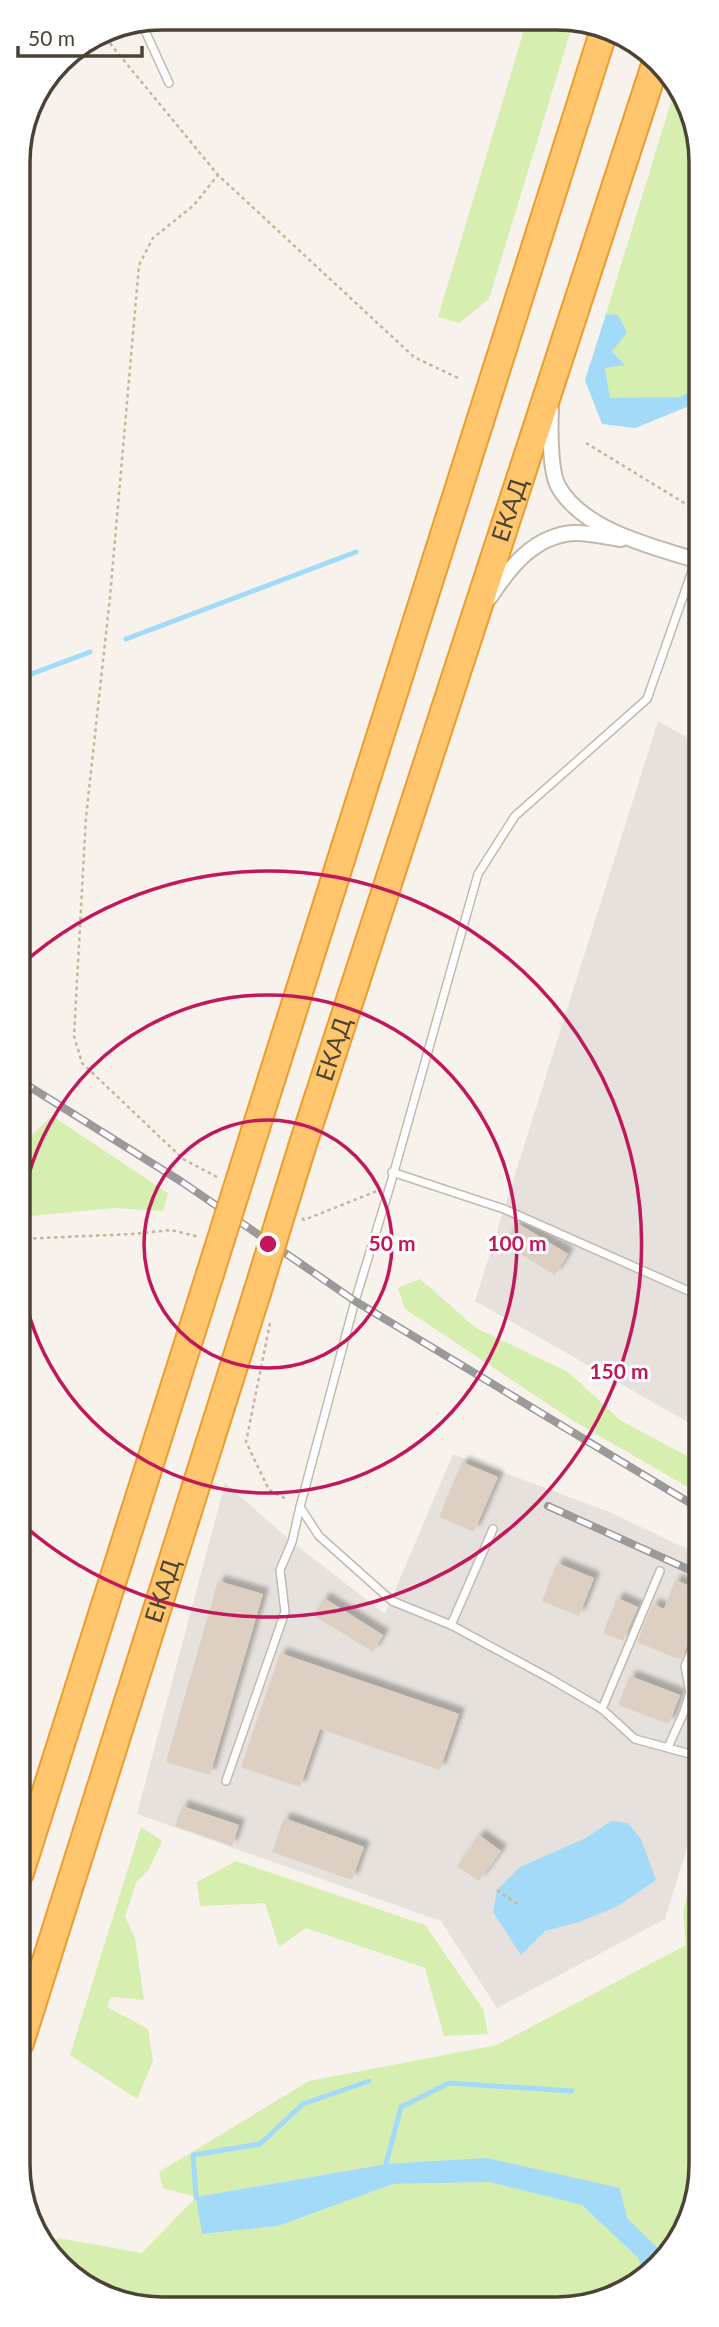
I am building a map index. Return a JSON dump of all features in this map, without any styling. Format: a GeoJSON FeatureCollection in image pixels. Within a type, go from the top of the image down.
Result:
{"type":"FeatureCollection","features":[{"type":"Feature","properties":{"kind":"highway","name":"ЕКАД"},"geometry":{"type":"LineString","coordinates":[[30,1841],[602,38]]}},
{"type":"Feature","properties":{"kind":"highway","name":"ЕКАД"},"geometry":{"type":"LineString","coordinates":[[30,2011],[302,1147],[653,71]]}},
{"type":"Feature","properties":{"kind":"street"},"geometry":{"type":"LineString","coordinates":[[551,389],[550,439],[558,485],[583,515],[633,540],[689,558]]}},
{"type":"Feature","properties":{"kind":"street"},"geometry":{"type":"LineString","coordinates":[[473,623],[502,579],[522,556],[548,537],[574,533],[633,540]]}},
{"type":"Feature","properties":{"kind":"lane"},"geometry":{"type":"LineString","coordinates":[[145,31],[169,83]]}},
{"type":"Feature","properties":{"kind":"lane"},"geometry":{"type":"LineString","coordinates":[[226,1781],[285,1612],[280,1570],[292,1542],[355,1301],[478,874],[515,816],[647,699],[689,585]]}},
{"type":"Feature","properties":{"kind":"lane"},"geometry":{"type":"LineString","coordinates":[[392,1172],[504,1209],[689,1291]]}},
{"type":"Feature","properties":{"kind":"lane"},"geometry":{"type":"LineString","coordinates":[[300,1507],[319,1536],[392,1601],[451,1625],[602,1709],[635,1739],[689,1754]]}},
{"type":"Feature","properties":{"kind":"lane"},"geometry":{"type":"LineString","coordinates":[[451,1625],[493,1529]]}},
{"type":"Feature","properties":{"kind":"lane"},"geometry":{"type":"LineString","coordinates":[[602,1709],[660,1571]]}},
{"type":"Feature","properties":{"kind":"lane"},"geometry":{"type":"LineString","coordinates":[[689,1657],[685,1666],[689,1687]]}},
{"type":"Feature","properties":{"kind":"lane"},"geometry":{"type":"LineString","coordinates":[[668,1747],[689,1695]]}},
{"type":"Feature","properties":{"kind":"path"},"geometry":{"type":"LineString","coordinates":[[109,41],[218,175],[414,357],[460,379]]}},
{"type":"Feature","properties":{"kind":"path"},"geometry":{"type":"LineString","coordinates":[[218,175],[194,205],[153,238],[139,265],[110,597],[86,817],[74,1036],[82,1063],[183,1160],[219,1178]]}},
{"type":"Feature","properties":{"kind":"path"},"geometry":{"type":"LineString","coordinates":[[586,443],[689,506]]}},
{"type":"Feature","properties":{"kind":"path"},"geometry":{"type":"LineString","coordinates":[[292,1214],[304,1220],[390,1186]]}},
{"type":"Feature","properties":{"kind":"path"},"geometry":{"type":"LineString","coordinates":[[497,1890],[519,1905]]}},
{"type":"Feature","properties":{"kind":"shaded area"},"geometry":{"type":"Polygon","coordinates":[[[658,721],[689,739],[689,1423],[475,1301],[658,721]]]}},
{"type":"Feature","properties":{"kind":"shaded area"},"geometry":{"type":"Polygon","coordinates":[[[453,1454],[607,1511],[689,1550],[689,1842],[665,1919],[497,2008],[441,1921],[137,1814],[225,1483],[292,1542],[385,1614],[453,1454]]]}},
{"type":"Feature","properties":{"kind":"green space"},"geometry":{"type":"Polygon","coordinates":[[[524,30],[571,31],[489,299],[459,323],[438,317],[524,30]]]}},
{"type":"Feature","properties":{"kind":"green space"},"geometry":{"type":"Polygon","coordinates":[[[673,97],[685,128],[689,153],[689,392],[681,397],[610,399],[605,368],[625,364],[612,351],[618,315],[606,314],[673,97]]]}},
{"type":"Feature","properties":{"kind":"green space"},"geometry":{"type":"Polygon","coordinates":[[[52,1116],[168,1193],[163,1211],[115,1208],[30,1216],[32,1135],[52,1116]]]}},
{"type":"Feature","properties":{"kind":"green space"},"geometry":{"type":"Polygon","coordinates":[[[420,1279],[476,1328],[568,1372],[620,1420],[689,1457],[689,1488],[572,1420],[405,1309],[398,1288],[420,1279]]]}},
{"type":"Feature","properties":{"kind":"green space"},"geometry":{"type":"Polygon","coordinates":[[[141,1827],[162,1841],[149,1869],[136,1883],[125,1917],[135,1938],[144,2000],[111,1997],[107,2007],[148,2029],[153,2061],[137,2099],[70,2055],[141,1827]]]}},
{"type":"Feature","properties":{"kind":"green space"},"geometry":{"type":"Polygon","coordinates":[[[236,1861],[425,1925],[483,2009],[488,2034],[444,2036],[425,1968],[306,1928],[279,1947],[265,1903],[200,1906],[197,1882],[236,1861]]]}},
{"type":"Feature","properties":{"kind":"green space"},"geometry":{"type":"Polygon","coordinates":[[[689,1890],[689,2174],[685,2199],[676,2224],[659,2249],[627,2218],[620,2188],[386,2164],[197,2197],[203,2234],[278,2226],[393,2184],[489,2182],[582,2205],[638,2258],[642,2267],[616,2284],[583,2295],[557,2297],[144,2296],[119,2290],[96,2280],[68,2259],[54,2242],[58,2238],[142,2253],[196,2197],[163,2188],[159,2172],[309,2081],[497,2045],[686,1945],[683,1912],[689,1890]]]}},
{"type":"Feature","properties":{"kind":"water"},"geometry":{"type":"Polygon","coordinates":[[[606,314],[618,315],[627,333],[612,351],[625,365],[605,368],[610,398],[681,397],[689,392],[689,406],[635,428],[602,424],[585,380],[606,314]]]}},
{"type":"Feature","properties":{"kind":"water"},"geometry":{"type":"Polygon","coordinates":[[[611,1821],[628,1823],[641,1839],[656,1880],[618,1906],[579,1922],[545,1931],[521,1955],[493,1912],[497,1890],[520,1867],[586,1838],[611,1821]]]}},
{"type":"Feature","properties":{"kind":"water"},"geometry":{"type":"Polygon","coordinates":[[[487,2158],[620,2188],[627,2218],[659,2249],[642,2267],[638,2258],[582,2205],[489,2182],[393,2184],[278,2226],[202,2234],[196,2197],[386,2164],[487,2158]]]}},
{"type":"Feature","properties":{"kind":"building"},"geometry":{"type":"Polygon","coordinates":[[[517,1223],[568,1254],[555,1275],[504,1244],[517,1223]]]}},
{"type":"Feature","properties":{"kind":"building"},"geometry":{"type":"Polygon","coordinates":[[[462,1462],[498,1477],[474,1532],[439,1517],[462,1462]]]}},
{"type":"Feature","properties":{"kind":"building"},"geometry":{"type":"Polygon","coordinates":[[[557,1563],[594,1578],[579,1616],[542,1601],[557,1563]]]}},
{"type":"Feature","properties":{"kind":"building"},"geometry":{"type":"Polygon","coordinates":[[[675,1580],[689,1585],[689,1641],[681,1660],[637,1642],[653,1604],[664,1609],[675,1580]]]}},
{"type":"Feature","properties":{"kind":"building"},"geometry":{"type":"Polygon","coordinates":[[[218,1581],[263,1594],[210,1775],[166,1762],[218,1581]]]}},
{"type":"Feature","properties":{"kind":"building"},"geometry":{"type":"Polygon","coordinates":[[[324,1598],[383,1635],[373,1652],[313,1615],[324,1598]]]}},
{"type":"Feature","properties":{"kind":"building"},"geometry":{"type":"Polygon","coordinates":[[[617,1598],[638,1607],[623,1641],[603,1633],[617,1598]]]}},
{"type":"Feature","properties":{"kind":"building"},"geometry":{"type":"Polygon","coordinates":[[[280,1653],[459,1714],[440,1770],[320,1729],[300,1787],[241,1767],[280,1653]]]}},
{"type":"Feature","properties":{"kind":"building"},"geometry":{"type":"Polygon","coordinates":[[[630,1676],[680,1695],[669,1724],[618,1705],[630,1676]]]}},
{"type":"Feature","properties":{"kind":"building"},"geometry":{"type":"Polygon","coordinates":[[[182,1806],[239,1825],[232,1846],[175,1826],[182,1806]]]}},
{"type":"Feature","properties":{"kind":"building"},"geometry":{"type":"Polygon","coordinates":[[[284,1818],[364,1847],[352,1880],[272,1852],[284,1818]]]}},
{"type":"Feature","properties":{"kind":"building"},"geometry":{"type":"Polygon","coordinates":[[[479,1835],[501,1851],[479,1881],[457,1866],[479,1835]]]}},
{"type":"Feature","properties":{"kind":"waterway"},"geometry":{"type":"LineString","coordinates":[[126,639],[356,552]]}},
{"type":"Feature","properties":{"kind":"waterway"},"geometry":{"type":"LineString","coordinates":[[30,674],[90,652]]}},
{"type":"Feature","properties":{"kind":"waterway"},"geometry":{"type":"LineString","coordinates":[[196,2197],[193,2155],[260,2144],[303,2104],[369,2081]]}},
{"type":"Feature","properties":{"kind":"waterway"},"geometry":{"type":"LineString","coordinates":[[386,2164],[401,2107],[449,2083],[572,2091]]}},
{"type":"Feature","properties":{"kind":"railway"},"geometry":{"type":"LineString","coordinates":[[30,1087],[182,1182],[355,1301],[689,1502]]}},
{"type":"Feature","properties":{"kind":"railway"},"geometry":{"type":"LineString","coordinates":[[548,1506],[689,1570]]}}]}
